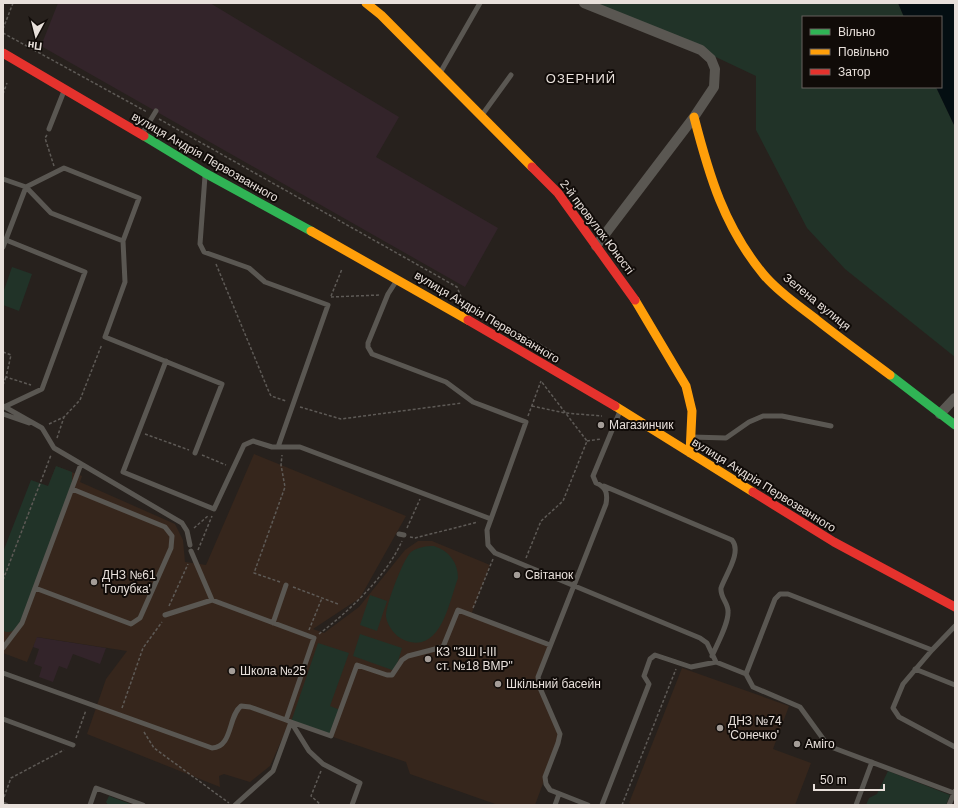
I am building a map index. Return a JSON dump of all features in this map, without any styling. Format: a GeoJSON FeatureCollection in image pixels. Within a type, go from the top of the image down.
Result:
{"type":"FeatureCollection","features":[{"type":"Feature","properties":{"kind":"street","name":"2-й провулок Юності"},"geometry":{"type":"LineString","coordinates":[[366,3],[381,15],[558,193],[642,307],[686,386],[692,411],[692,437],[690,453]]}},
{"type":"Feature","properties":{"kind":"street"},"geometry":{"type":"LineString","coordinates":[[584,3],[701,50],[711,59],[715,69],[714,87],[694,117],[596,246]]}},
{"type":"Feature","properties":{"kind":"street","name":"вулиця Андрія Первозванного"},"geometry":{"type":"LineString","coordinates":[[3,53],[205,173],[398,279],[620,410],[847,549],[955,607]]}},
{"type":"Feature","properties":{"kind":"street","name":"Зелена вулиця"},"geometry":{"type":"LineString","coordinates":[[694,117],[706,163],[722,209],[739,239],[764,275],[792,301],[955,425]]}},
{"type":"Feature","properties":{"kind":"street"},"geometry":{"type":"LineString","coordinates":[[940,414],[955,398]]}},
{"type":"Feature","properties":{"kind":"lane"},"geometry":{"type":"LineString","coordinates":[[440,74],[480,3]]}},
{"type":"Feature","properties":{"kind":"lane"},"geometry":{"type":"LineString","coordinates":[[482,116],[510,75]]}},
{"type":"Feature","properties":{"kind":"lane"},"geometry":{"type":"LineString","coordinates":[[49,129],[64,90]]}},
{"type":"Feature","properties":{"kind":"lane"},"geometry":{"type":"LineString","coordinates":[[142,136],[156,111]]}},
{"type":"Feature","properties":{"kind":"lane"},"geometry":{"type":"LineString","coordinates":[[3,247],[26,187],[64,168],[139,198],[123,241],[125,282],[104,336],[222,384],[195,453]]}},
{"type":"Feature","properties":{"kind":"lane"},"geometry":{"type":"LineString","coordinates":[[205,173],[200,244],[204,252],[249,268],[265,282],[328,305],[293,404],[280,447]]}},
{"type":"Feature","properties":{"kind":"lane"},"geometry":{"type":"LineString","coordinates":[[3,179],[26,187],[51,213],[123,241]]}},
{"type":"Feature","properties":{"kind":"lane"},"geometry":{"type":"LineString","coordinates":[[4,406],[42,389],[85,272],[6,240]]}},
{"type":"Feature","properties":{"kind":"lane"},"geometry":{"type":"LineString","coordinates":[[398,279],[388,294],[368,343],[369,351],[385,359],[446,382],[473,402],[526,422],[486,530],[486,540],[495,553],[700,638],[707,643],[716,662],[746,674],[753,687],[798,706],[831,747],[954,792],[949,805]]}},
{"type":"Feature","properties":{"kind":"lane"},"geometry":{"type":"LineString","coordinates":[[166,361],[123,472],[215,509],[244,445],[253,441],[280,447],[300,447],[491,519]]}},
{"type":"Feature","properties":{"kind":"lane"},"geometry":{"type":"LineString","coordinates":[[4,406],[42,428],[54,448],[178,520],[184,525],[188,534],[190,545]]}},
{"type":"Feature","properties":{"kind":"lane"},"geometry":{"type":"LineString","coordinates":[[620,410],[593,476],[596,483],[732,540],[735,544],[736,552],[721,588],[721,592],[728,608],[728,618],[712,656]]}},
{"type":"Feature","properties":{"kind":"lane"},"geometry":{"type":"LineString","coordinates":[[3,414],[42,428]]}},
{"type":"Feature","properties":{"kind":"lane"},"geometry":{"type":"LineString","coordinates":[[692,437],[726,438],[749,422],[763,416],[782,416],[831,426]]}},
{"type":"Feature","properties":{"kind":"lane"},"geometry":{"type":"LineString","coordinates":[[3,648],[21,626],[81,464]]}},
{"type":"Feature","properties":{"kind":"lane"},"geometry":{"type":"LineString","coordinates":[[588,805],[559,794],[548,788],[545,781],[560,734],[540,688],[538,677],[606,504],[608,494],[603,486]]}},
{"type":"Feature","properties":{"kind":"lane"},"geometry":{"type":"LineString","coordinates":[[35,588],[131,624],[140,618],[171,548],[172,536],[165,527],[72,489]]}},
{"type":"Feature","properties":{"kind":"lane"},"geometry":{"type":"LineString","coordinates":[[192,556],[212,600]]}},
{"type":"Feature","properties":{"kind":"lane"},"geometry":{"type":"LineString","coordinates":[[273,623],[286,585]]}},
{"type":"Feature","properties":{"kind":"lane"},"geometry":{"type":"LineString","coordinates":[[746,674],[775,599],[784,594],[878,628],[932,650]]}},
{"type":"Feature","properties":{"kind":"lane"},"geometry":{"type":"LineString","coordinates":[[165,616],[212,600],[314,638],[273,771],[234,805]]}},
{"type":"Feature","properties":{"kind":"lane"},"geometry":{"type":"LineString","coordinates":[[3,673],[119,716],[214,748],[221,746],[225,741],[236,712],[241,706],[250,707],[331,736],[357,665],[392,676],[402,660],[408,656],[443,647],[458,610],[550,645]]}},
{"type":"Feature","properties":{"kind":"lane"},"geometry":{"type":"LineString","coordinates":[[955,626],[915,669],[901,687],[894,705],[894,712],[899,717],[955,747]]}},
{"type":"Feature","properties":{"kind":"lane"},"geometry":{"type":"LineString","coordinates":[[602,805],[649,684],[644,676],[650,659],[655,655],[696,668],[716,662]]}},
{"type":"Feature","properties":{"kind":"lane"},"geometry":{"type":"LineString","coordinates":[[915,669],[955,685]]}},
{"type":"Feature","properties":{"kind":"lane"},"geometry":{"type":"LineString","coordinates":[[3,719],[73,745]]}},
{"type":"Feature","properties":{"kind":"lane"},"geometry":{"type":"LineString","coordinates":[[288,721],[309,751],[324,764],[360,783],[352,805]]}},
{"type":"Feature","properties":{"kind":"lane"},"geometry":{"type":"LineString","coordinates":[[856,805],[872,762]]}},
{"type":"Feature","properties":{"kind":"lane"},"geometry":{"type":"LineString","coordinates":[[90,805],[96,788],[143,805]]}},
{"type":"Feature","properties":{"kind":"lane"},"geometry":{"type":"LineString","coordinates":[[555,805],[559,794]]}},
{"type":"Feature","properties":{"kind":"path"},"geometry":{"type":"LineString","coordinates":[[3,29],[13,3]]}},
{"type":"Feature","properties":{"kind":"path"},"geometry":{"type":"LineString","coordinates":[[3,94],[7,83]]}},
{"type":"Feature","properties":{"kind":"path"},"geometry":{"type":"LineString","coordinates":[[49,129],[46,138],[56,171]]}},
{"type":"Feature","properties":{"kind":"path"},"geometry":{"type":"LineString","coordinates":[[212,255],[271,396],[341,419],[473,402]]}},
{"type":"Feature","properties":{"kind":"path"},"geometry":{"type":"LineString","coordinates":[[328,305],[342,269]]}},
{"type":"Feature","properties":{"kind":"path"},"geometry":{"type":"LineString","coordinates":[[331,297],[388,294]]}},
{"type":"Feature","properties":{"kind":"path"},"geometry":{"type":"LineString","coordinates":[[42,428],[64,417],[80,400],[104,336]]}},
{"type":"Feature","properties":{"kind":"path"},"geometry":{"type":"LineString","coordinates":[[3,352],[11,355],[3,385]]}},
{"type":"Feature","properties":{"kind":"path"},"geometry":{"type":"LineString","coordinates":[[6,377],[42,389]]}},
{"type":"Feature","properties":{"kind":"path"},"geometry":{"type":"LineString","coordinates":[[526,422],[541,381],[587,442]]}},
{"type":"Feature","properties":{"kind":"path"},"geometry":{"type":"LineString","coordinates":[[532,406],[565,413],[602,416]]}},
{"type":"Feature","properties":{"kind":"path"},"geometry":{"type":"LineString","coordinates":[[3,580],[54,448],[64,417]]}},
{"type":"Feature","properties":{"kind":"path"},"geometry":{"type":"LineString","coordinates":[[139,432],[233,468]]}},
{"type":"Feature","properties":{"kind":"path"},"geometry":{"type":"LineString","coordinates":[[587,442],[609,437]]}},
{"type":"Feature","properties":{"kind":"path"},"geometry":{"type":"LineString","coordinates":[[523,564],[541,521],[563,501],[587,442]]}},
{"type":"Feature","properties":{"kind":"path"},"geometry":{"type":"LineString","coordinates":[[280,447],[280,465],[285,487],[254,573],[338,604]]}},
{"type":"Feature","properties":{"kind":"path"},"geometry":{"type":"LineString","coordinates":[[314,638],[361,599],[396,554],[402,535],[423,493]]}},
{"type":"Feature","properties":{"kind":"path"},"geometry":{"type":"LineString","coordinates":[[188,534],[215,509]]}},
{"type":"Feature","properties":{"kind":"path"},"geometry":{"type":"LineString","coordinates":[[119,716],[143,648],[159,628],[215,509]]}},
{"type":"Feature","properties":{"kind":"path"},"geometry":{"type":"LineString","coordinates":[[402,535],[415,538],[491,519]]}},
{"type":"Feature","properties":{"kind":"path"},"geometry":{"type":"LineString","coordinates":[[470,615],[495,553]]}},
{"type":"Feature","properties":{"kind":"path"},"geometry":{"type":"LineString","coordinates":[[307,635],[322,598]]}},
{"type":"Feature","properties":{"kind":"path"},"geometry":{"type":"LineString","coordinates":[[622,805],[678,663]]}},
{"type":"Feature","properties":{"kind":"path"},"geometry":{"type":"LineString","coordinates":[[3,799],[11,778],[73,745],[88,704]]}},
{"type":"Feature","properties":{"kind":"path"},"geometry":{"type":"LineString","coordinates":[[138,722],[154,748],[234,805]]}},
{"type":"Feature","properties":{"kind":"path"},"geometry":{"type":"LineString","coordinates":[[321,805],[311,796],[324,764]]}},
{"type":"Feature","properties":{"kind":"shaded area"},"geometry":{"type":"Polygon","coordinates":[[[58,3],[210,3],[399,117],[376,157],[498,228],[465,287],[41,46],[58,3]]]}},
{"type":"Feature","properties":{"kind":"shaded area"},"geometry":{"type":"Polygon","coordinates":[[[898,3],[955,3],[955,127],[936,88],[942,88],[942,16],[904,16],[898,3]]]}},
{"type":"Feature","properties":{"kind":"shaded area"},"geometry":{"type":"Polygon","coordinates":[[[254,454],[406,516],[360,598],[313,629],[324,633],[359,607],[405,550],[418,541],[432,541],[490,565],[471,615],[550,645],[538,677],[559,730],[558,743],[535,805],[498,805],[410,774],[406,762],[295,724],[287,728],[270,766],[250,782],[224,774],[219,776],[220,787],[87,734],[106,679],[127,651],[37,637],[27,662],[3,653],[3,603],[56,466],[82,476],[80,482],[175,524],[183,540],[185,562],[206,565],[254,454]]]}},
{"type":"Feature","properties":{"kind":"shaded area"},"geometry":{"type":"Polygon","coordinates":[[[36,637],[106,648],[100,664],[73,654],[67,669],[59,666],[53,682],[39,677],[42,667],[34,664],[39,649],[33,647],[36,637]]]}},
{"type":"Feature","properties":{"kind":"shaded area","name":"ДНЗ №74 'Сонечко'"},"geometry":{"type":"Polygon","coordinates":[[[682,668],[789,706],[773,749],[811,763],[795,805],[633,805],[629,803],[682,668]]]}},
{"type":"Feature","properties":{"kind":"green space"},"geometry":{"type":"Polygon","coordinates":[[[584,3],[898,3],[904,16],[802,16],[802,88],[936,88],[955,127],[955,357],[845,269],[807,228],[756,130],[756,76],[701,50],[584,3]]]}},
{"type":"Feature","properties":{"kind":"green space"},"geometry":{"type":"Polygon","coordinates":[[[12,267],[32,274],[19,311],[3,305],[3,293],[12,267]]]}},
{"type":"Feature","properties":{"kind":"green space"},"geometry":{"type":"Polygon","coordinates":[[[56,466],[72,472],[72,489],[22,623],[16,629],[6,632],[3,631],[3,552],[31,480],[48,486],[56,466]]]}},
{"type":"Feature","properties":{"kind":"green space"},"geometry":{"type":"Polygon","coordinates":[[[434,546],[444,551],[452,558],[458,572],[458,578],[442,624],[435,633],[427,640],[417,643],[404,640],[395,634],[387,621],[386,612],[391,594],[399,573],[411,552],[422,547],[434,546]]]}},
{"type":"Feature","properties":{"kind":"green space"},"geometry":{"type":"Polygon","coordinates":[[[370,595],[387,601],[377,631],[360,625],[370,595]]]}},
{"type":"Feature","properties":{"kind":"green space"},"geometry":{"type":"Polygon","coordinates":[[[360,634],[402,648],[395,671],[353,656],[360,634]]]}},
{"type":"Feature","properties":{"kind":"green space"},"geometry":{"type":"Polygon","coordinates":[[[318,643],[349,653],[330,706],[340,710],[331,736],[291,722],[318,643]]]}},
{"type":"Feature","properties":{"kind":"green space"},"geometry":{"type":"Polygon","coordinates":[[[888,771],[950,795],[946,805],[866,805],[869,798],[877,794],[888,771]]]}},
{"type":"Feature","properties":{"kind":"green space"},"geometry":{"type":"Polygon","coordinates":[[[109,796],[133,805],[108,805],[106,802],[109,796]]]}},
{"type":"Feature","properties":{"kind":"traffic: fast"},"geometry":{"type":"LineString","coordinates":[[144,136],[205,173],[311,231]]}},
{"type":"Feature","properties":{"kind":"traffic: fast"},"geometry":{"type":"LineString","coordinates":[[890,375],[955,425]]}},
{"type":"Feature","properties":{"kind":"traffic: slow"},"geometry":{"type":"LineString","coordinates":[[366,3],[381,15],[532,167]]}},
{"type":"Feature","properties":{"kind":"traffic: slow"},"geometry":{"type":"LineString","coordinates":[[694,117],[712,180],[728,219],[750,257],[764,275],[782,293],[890,375]]}},
{"type":"Feature","properties":{"kind":"traffic: slow"},"geometry":{"type":"LineString","coordinates":[[311,231],[468,320]]}},
{"type":"Feature","properties":{"kind":"traffic: slow"},"geometry":{"type":"LineString","coordinates":[[635,300],[686,386],[692,411],[690,453]]}},
{"type":"Feature","properties":{"kind":"traffic: slow"},"geometry":{"type":"LineString","coordinates":[[615,406],[753,492]]}},
{"type":"Feature","properties":{"kind":"traffic: jam"},"geometry":{"type":"LineString","coordinates":[[3,53],[144,136]]}},
{"type":"Feature","properties":{"kind":"traffic: jam"},"geometry":{"type":"LineString","coordinates":[[532,167],[558,193],[635,300]]}},
{"type":"Feature","properties":{"kind":"traffic: jam"},"geometry":{"type":"LineString","coordinates":[[468,320],[615,406]]}},
{"type":"Feature","properties":{"kind":"traffic: jam"},"geometry":{"type":"LineString","coordinates":[[753,492],[834,542],[955,607]]}},
{"type":"Feature","properties":{"kind":"place","name":"Магазинчик"},"geometry":{"type":"Point","coordinates":[601,425]}},
{"type":"Feature","properties":{"kind":"place","name":"Світанок"},"geometry":{"type":"Point","coordinates":[517,575]}},
{"type":"Feature","properties":{"kind":"place","name":"ДНЗ №61 'Голубка'"},"geometry":{"type":"Point","coordinates":[94,582]}},
{"type":"Feature","properties":{"kind":"place","name":"КЗ \"ЗШ І-ІІІ ст. №18 ВМР\""},"geometry":{"type":"Point","coordinates":[428,659]}},
{"type":"Feature","properties":{"kind":"place","name":"Школа №25"},"geometry":{"type":"Point","coordinates":[232,671]}},
{"type":"Feature","properties":{"kind":"place","name":"Шкільний басейн"},"geometry":{"type":"Point","coordinates":[498,684]}},
{"type":"Feature","properties":{"kind":"place","name":"ДНЗ №74 'Сонечко'"},"geometry":{"type":"Point","coordinates":[720,728]}},
{"type":"Feature","properties":{"kind":"place","name":"Аміго"},"geometry":{"type":"Point","coordinates":[797,744]}},
{"type":"Feature","properties":{"kind":"district","name":"ОЗЕРНИЙ"},"geometry":{"type":"Point","coordinates":[581,78]}}]}
